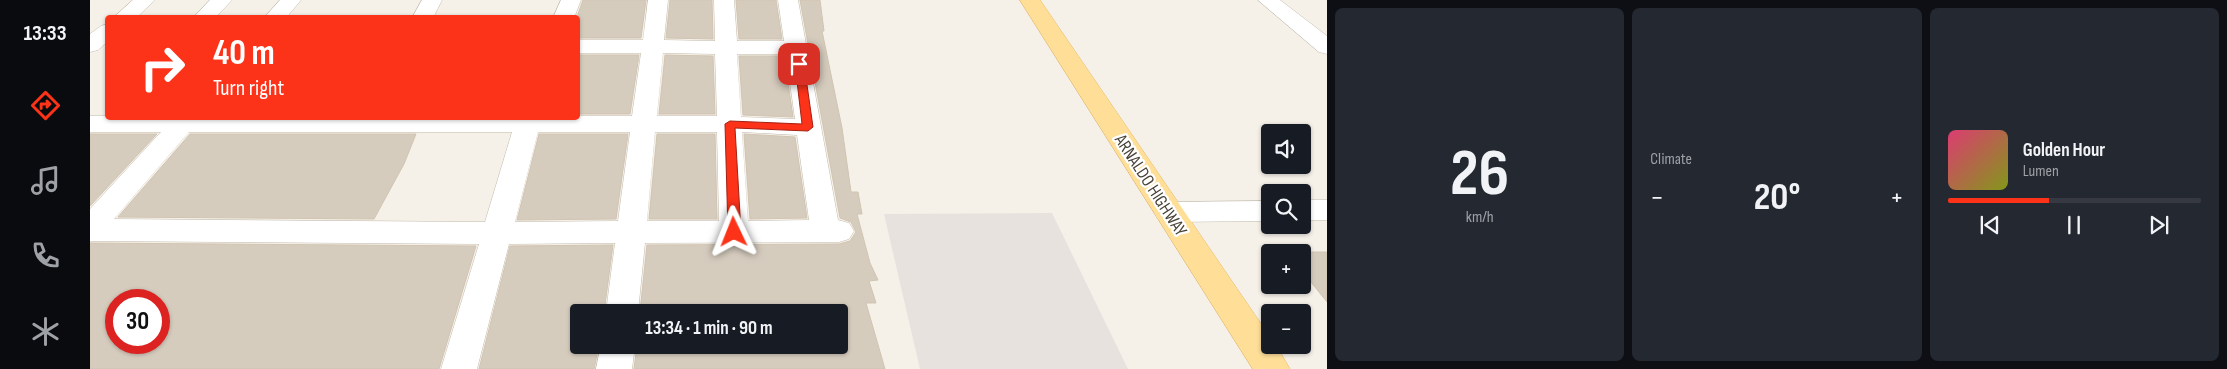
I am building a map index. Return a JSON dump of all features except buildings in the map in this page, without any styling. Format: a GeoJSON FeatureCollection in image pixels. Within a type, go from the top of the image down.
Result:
{"type":"FeatureCollection","features":[{"type":"Feature","properties":{"kind":"main road","name":"ARNALDO HIGHWAY"},"geometry":{"type":"LineString","coordinates":[[1030,0],[1272,369]]}},
{"type":"Feature","properties":{"kind":"street"},"geometry":{"type":"LineString","coordinates":[[127,15],[145,0]]}},
{"type":"Feature","properties":{"kind":"street"},"geometry":{"type":"LineString","coordinates":[[206,15],[222,0]]}},
{"type":"Feature","properties":{"kind":"street"},"geometry":{"type":"LineString","coordinates":[[277,15],[291,0]]}},
{"type":"Feature","properties":{"kind":"street"},"geometry":{"type":"LineString","coordinates":[[424,15],[432,0]]}},
{"type":"Feature","properties":{"kind":"street"},"geometry":{"type":"LineString","coordinates":[[564,15],[571,0]]}},
{"type":"Feature","properties":{"kind":"street"},"geometry":{"type":"LineString","coordinates":[[623,304],[651,45],[658,0]]}},
{"type":"Feature","properties":{"kind":"street"},"geometry":{"type":"LineString","coordinates":[[724,0],[734,232]]}},
{"type":"Feature","properties":{"kind":"street"},"geometry":{"type":"LineString","coordinates":[[90,229],[497,234],[832,230],[808,127],[788,0]]}},
{"type":"Feature","properties":{"kind":"street"},"geometry":{"type":"LineString","coordinates":[[1268,0],[1327,47]]}},
{"type":"Feature","properties":{"kind":"street"},"geometry":{"type":"LineString","coordinates":[[90,46],[105,33]]}},
{"type":"Feature","properties":{"kind":"street"},"geometry":{"type":"LineString","coordinates":[[580,46],[651,45],[797,48]]}},
{"type":"Feature","properties":{"kind":"street"},"geometry":{"type":"LineString","coordinates":[[90,46],[105,46]]}},
{"type":"Feature","properties":{"kind":"street"},"geometry":{"type":"LineString","coordinates":[[95,121],[528,121],[808,127]]}},
{"type":"Feature","properties":{"kind":"street"},"geometry":{"type":"LineString","coordinates":[[90,229],[184,121]]}},
{"type":"Feature","properties":{"kind":"street"},"geometry":{"type":"LineString","coordinates":[[459,369],[528,121]]}},
{"type":"Feature","properties":{"kind":"street"},"geometry":{"type":"LineString","coordinates":[[1311,210],[1327,210]]}},
{"type":"Feature","properties":{"kind":"street"},"geometry":{"type":"LineString","coordinates":[[1168,212],[1261,211]]}},
{"type":"Feature","properties":{"kind":"street"},"geometry":{"type":"LineString","coordinates":[[614,369],[616,354]]}},
{"type":"Feature","properties":{"kind":"shaded area"},"geometry":{"type":"Polygon","coordinates":[[[1052,213],[1128,369],[920,369],[884,214],[1052,213]]]}},
{"type":"Feature","properties":{"kind":"route"},"geometry":{"type":"LineString","coordinates":[[734,232],[730,124],[808,127],[799,64]]}}]}
